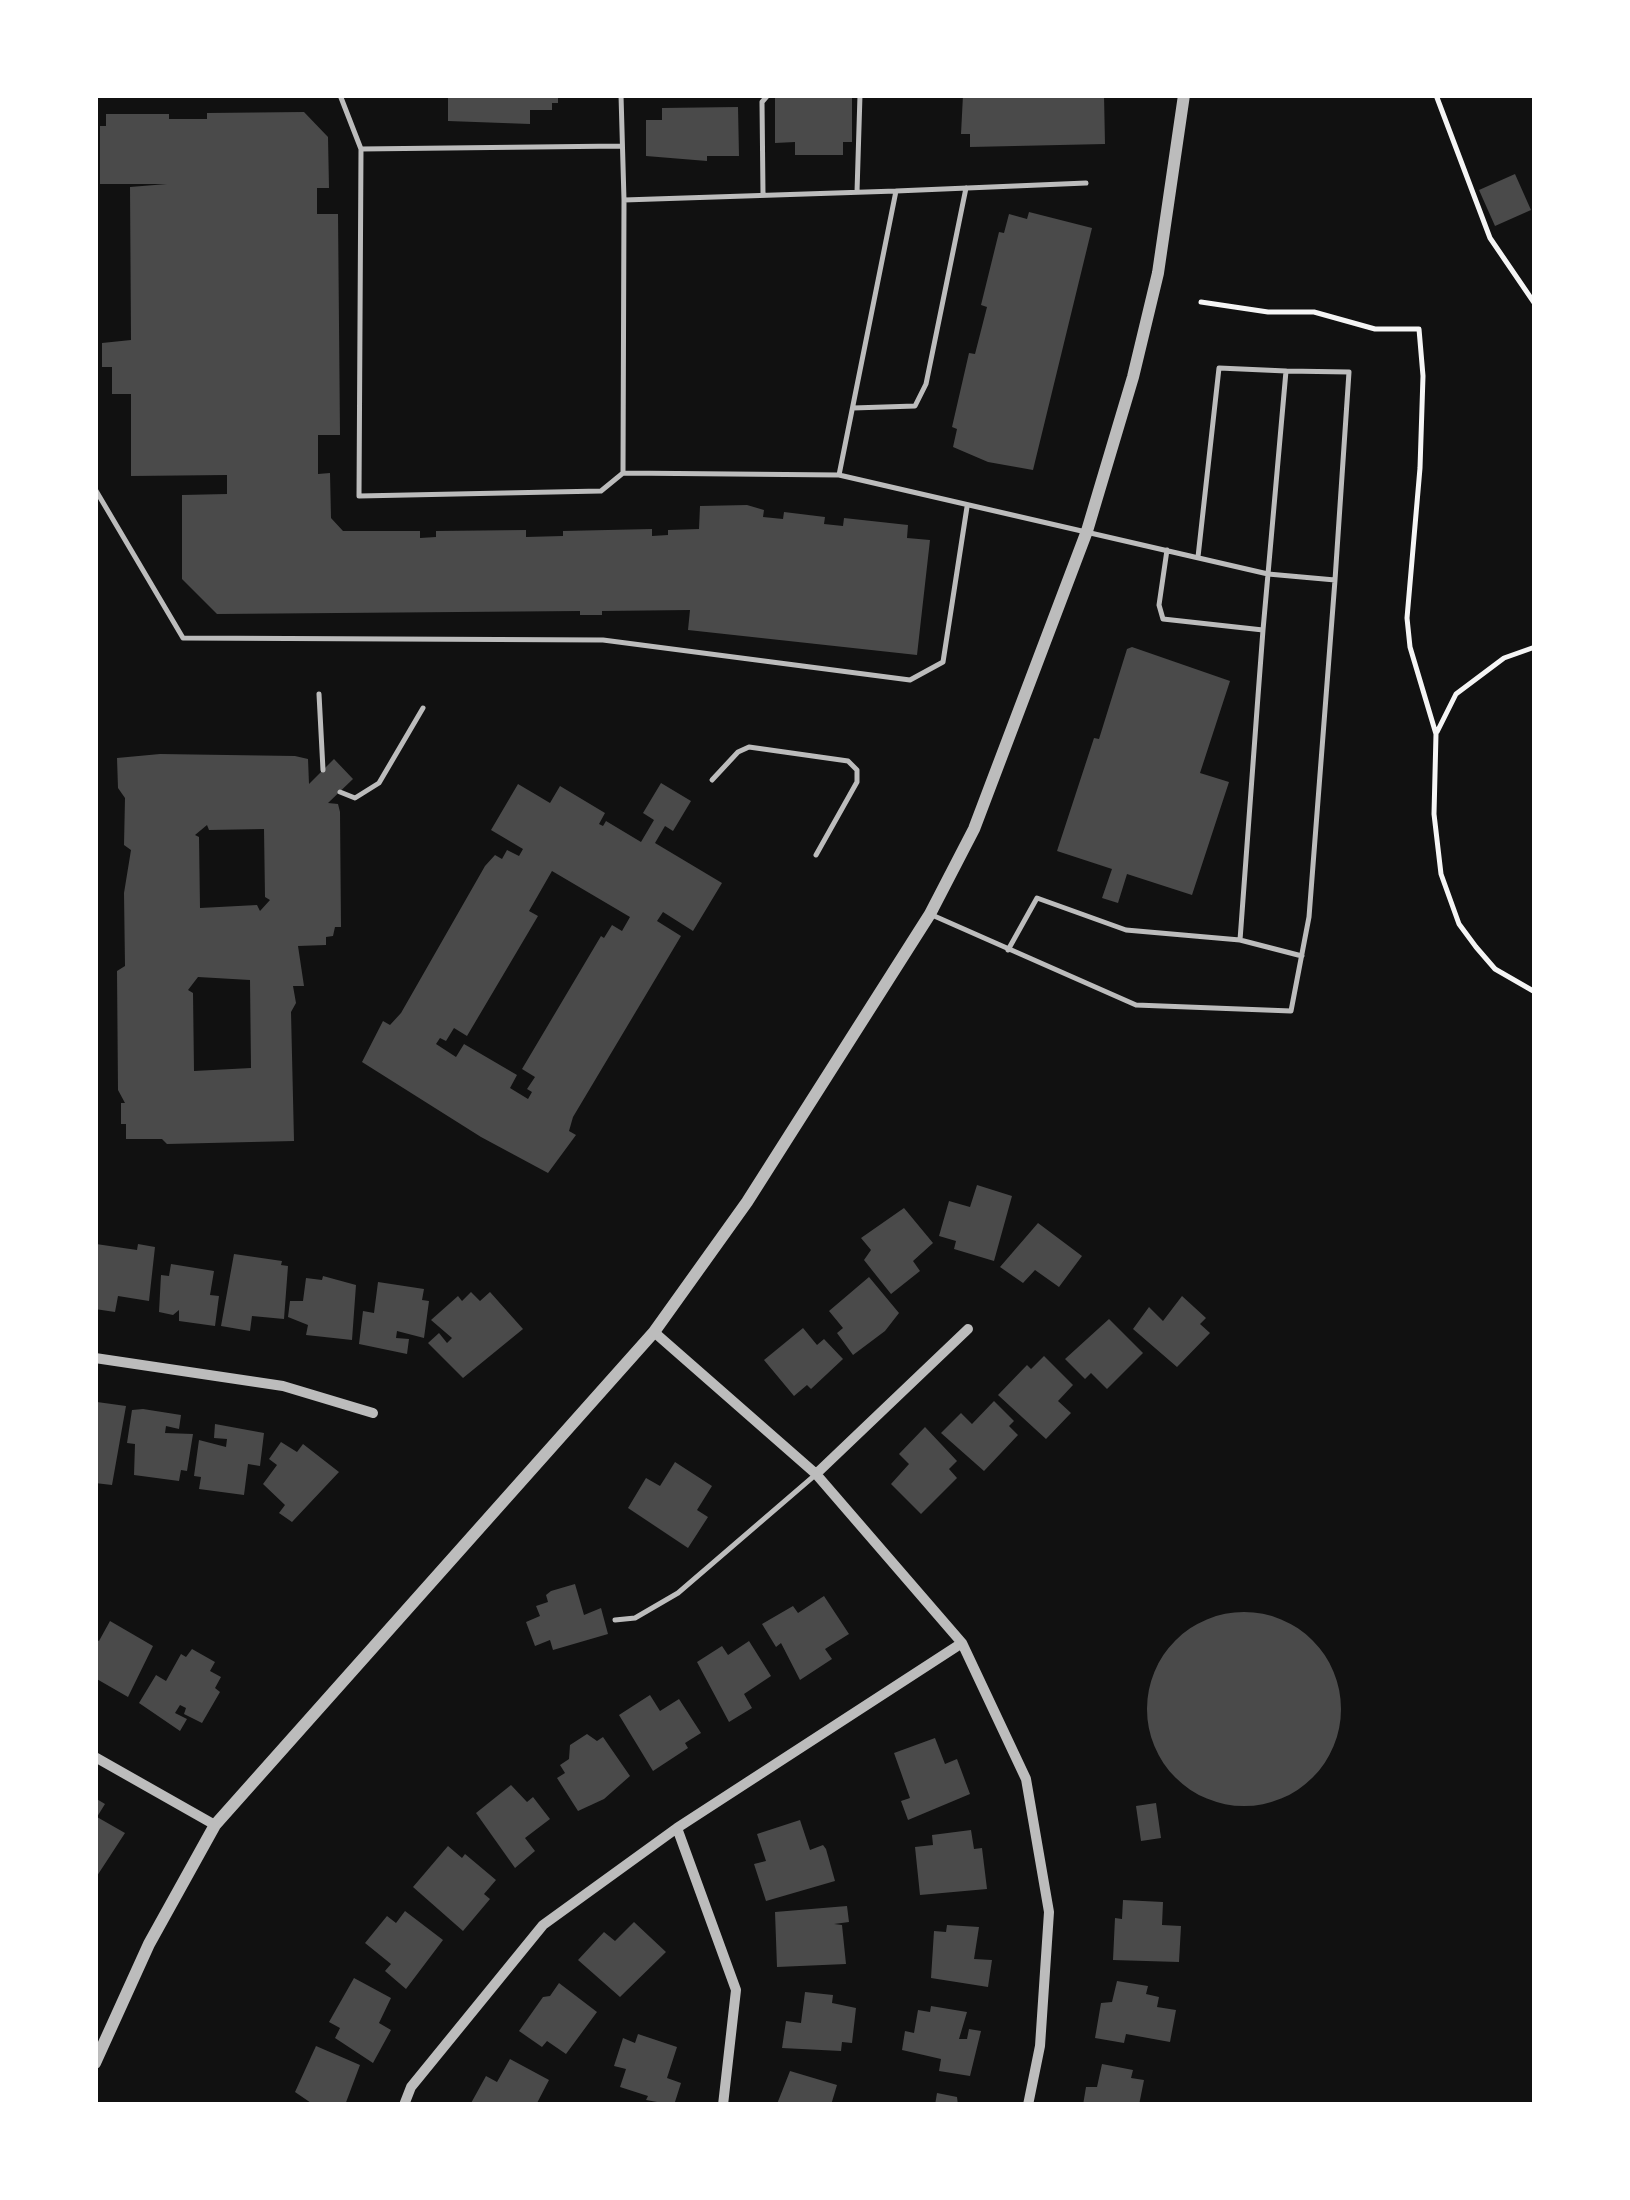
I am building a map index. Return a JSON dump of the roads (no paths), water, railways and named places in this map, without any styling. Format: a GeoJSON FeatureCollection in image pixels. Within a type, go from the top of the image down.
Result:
{"type":"FeatureCollection","features":[{"type":"Feature","properties":{"kind":"street"},"geometry":{"type":"LineString","coordinates":[[95,2063],[149,1944],[215,1825],[654,1332],[747,1202],[930,914],[974,829],[1087,531],[1133,376],[1158,273],[1184,95]]}},
{"type":"Feature","properties":{"kind":"street"},"geometry":{"type":"LineString","coordinates":[[816,1474],[968,1328]]}},
{"type":"Feature","properties":{"kind":"street"},"geometry":{"type":"LineString","coordinates":[[654,1332],[816,1474],[962,1643],[1026,1779],[1049,1912],[1040,2046],[1028,2105]]}},
{"type":"Feature","properties":{"kind":"street"},"geometry":{"type":"LineString","coordinates":[[95,1358],[283,1386],[372,1413]]}},
{"type":"Feature","properties":{"kind":"street"},"geometry":{"type":"LineString","coordinates":[[404,2105],[411,2088],[542,1925],[677,1828],[962,1643]]}},
{"type":"Feature","properties":{"kind":"street"},"geometry":{"type":"LineString","coordinates":[[95,1757],[215,1825]]}},
{"type":"Feature","properties":{"kind":"street"},"geometry":{"type":"LineString","coordinates":[[677,1828],[736,1990],[723,2105]]}},
{"type":"Feature","properties":{"kind":"lane"},"geometry":{"type":"LineString","coordinates":[[340,95],[360,149],[359,496],[601,490],[623,473],[839,475],[1268,574],[1335,580]]}},
{"type":"Feature","properties":{"kind":"lane"},"geometry":{"type":"LineString","coordinates":[[621,95],[623,473]]}},
{"type":"Feature","properties":{"kind":"lane"},"geometry":{"type":"LineString","coordinates":[[763,195],[762,102],[768,95]]}},
{"type":"Feature","properties":{"kind":"lane"},"geometry":{"type":"LineString","coordinates":[[857,192],[860,95]]}},
{"type":"Feature","properties":{"kind":"lane"},"geometry":{"type":"LineString","coordinates":[[360,149],[622,146]]}},
{"type":"Feature","properties":{"kind":"lane"},"geometry":{"type":"LineString","coordinates":[[624,200],[1086,183]]}},
{"type":"Feature","properties":{"kind":"lane"},"geometry":{"type":"LineString","coordinates":[[852,408],[915,406],[926,384],[966,188]]}},
{"type":"Feature","properties":{"kind":"lane"},"geometry":{"type":"LineString","coordinates":[[839,475],[896,190]]}},
{"type":"Feature","properties":{"kind":"lane"},"geometry":{"type":"LineString","coordinates":[[930,914],[1136,1005],[1291,1011],[1309,916],[1349,372],[1219,368],[1198,557]]}},
{"type":"Feature","properties":{"kind":"lane"},"geometry":{"type":"LineString","coordinates":[[1240,940],[1286,371]]}},
{"type":"Feature","properties":{"kind":"lane"},"geometry":{"type":"LineString","coordinates":[[95,489],[183,638],[603,640],[910,680],[944,662],[968,507]]}},
{"type":"Feature","properties":{"kind":"lane"},"geometry":{"type":"LineString","coordinates":[[1166,550],[1159,606],[1163,620],[1263,630]]}},
{"type":"Feature","properties":{"kind":"lane"},"geometry":{"type":"LineString","coordinates":[[320,694],[322,770]]}},
{"type":"Feature","properties":{"kind":"lane"},"geometry":{"type":"LineString","coordinates":[[340,792],[356,798],[379,783],[423,708]]}},
{"type":"Feature","properties":{"kind":"lane"},"geometry":{"type":"LineString","coordinates":[[712,780],[738,752],[749,748],[848,761],[857,770],[857,782],[816,855]]}},
{"type":"Feature","properties":{"kind":"lane"},"geometry":{"type":"LineString","coordinates":[[1008,950],[1037,898],[1126,930],[1240,940],[1302,956]]}},
{"type":"Feature","properties":{"kind":"lane"},"geometry":{"type":"LineString","coordinates":[[615,1620],[635,1618],[678,1593],[816,1474]]}}]}
